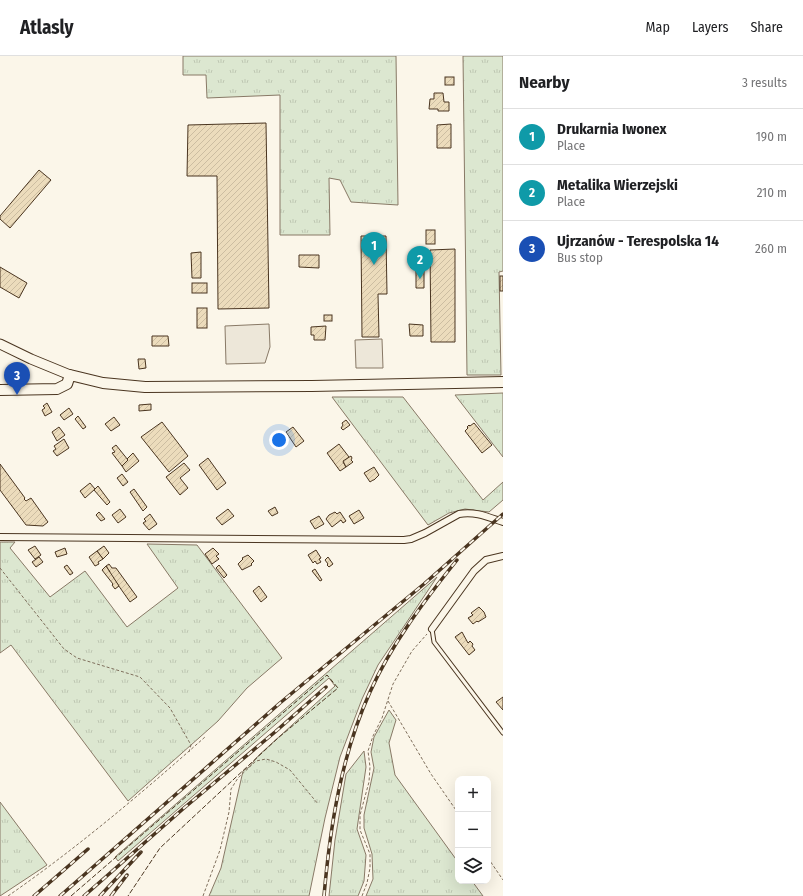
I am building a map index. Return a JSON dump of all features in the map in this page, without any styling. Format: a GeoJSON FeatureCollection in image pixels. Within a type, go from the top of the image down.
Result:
{"type":"FeatureCollection","features":[{"type":"Feature","properties":{"kind":"main road"},"geometry":{"type":"LineString","coordinates":[[0,390],[57,389],[67,384],[70,375],[103,383],[145,387],[312,386],[503,382]]}},
{"type":"Feature","properties":{"kind":"street"},"geometry":{"type":"LineString","coordinates":[[0,344],[70,375]]}},
{"type":"Feature","properties":{"kind":"street"},"geometry":{"type":"LineString","coordinates":[[0,537],[404,540],[417,537],[458,514],[473,513],[488,516],[503,522]]}},
{"type":"Feature","properties":{"kind":"street"},"geometry":{"type":"LineString","coordinates":[[432,629],[474,571],[486,560],[503,556]]}},
{"type":"Feature","properties":{"kind":"lane"},"geometry":{"type":"LineString","coordinates":[[432,629],[434,642],[503,733]]}},
{"type":"Feature","properties":{"kind":"path"},"geometry":{"type":"LineString","coordinates":[[0,568],[64,649],[77,658],[140,677],[170,708],[191,745],[189,752]]}},
{"type":"Feature","properties":{"kind":"path"},"geometry":{"type":"LineString","coordinates":[[362,896],[367,883],[370,868],[370,854],[360,830],[360,816],[369,782],[370,767],[368,751],[373,736],[382,718],[392,684],[412,651],[432,629]]}},
{"type":"Feature","properties":{"kind":"path"},"geometry":{"type":"LineString","coordinates":[[387,701],[431,774],[457,812]]}},
{"type":"Feature","properties":{"kind":"path"},"geometry":{"type":"LineString","coordinates":[[8,896],[98,828],[205,737]]}},
{"type":"Feature","properties":{"kind":"path"},"geometry":{"type":"LineString","coordinates":[[203,896],[220,850],[229,812],[232,788],[238,778],[256,761],[266,759],[276,762],[290,770],[318,804]]}},
{"type":"Feature","properties":{"kind":"path"},"geometry":{"type":"LineString","coordinates":[[491,862],[503,880]]}},
{"type":"Feature","properties":{"kind":"green space"},"geometry":{"type":"Polygon","coordinates":[[[183,56],[396,56],[398,205],[351,202],[340,180],[329,178],[330,235],[280,235],[280,95],[207,98],[206,75],[183,75],[183,56]]]}},
{"type":"Feature","properties":{"kind":"green space"},"geometry":{"type":"Polygon","coordinates":[[[463,56],[503,56],[503,271],[499,272],[501,375],[467,375],[463,56]]]}},
{"type":"Feature","properties":{"kind":"green space"},"geometry":{"type":"Polygon","coordinates":[[[503,393],[503,457],[455,395],[503,393]]]}},
{"type":"Feature","properties":{"kind":"green space"},"geometry":{"type":"Polygon","coordinates":[[[332,397],[403,397],[483,500],[503,482],[503,500],[489,512],[465,509],[449,513],[428,525],[332,397]]]}},
{"type":"Feature","properties":{"kind":"green space"},"geometry":{"type":"Polygon","coordinates":[[[0,542],[15,542],[10,548],[50,597],[85,571],[127,627],[178,588],[147,544],[197,545],[282,658],[247,688],[218,721],[128,801],[11,645],[0,653],[0,542]]]}},
{"type":"Feature","properties":{"kind":"green space"},"geometry":{"type":"Polygon","coordinates":[[[437,577],[378,665],[362,699],[340,757],[325,818],[309,896],[209,896],[221,868],[243,771],[335,686],[329,678],[118,861],[115,857],[437,577]]]}},
{"type":"Feature","properties":{"kind":"green space"},"geometry":{"type":"Polygon","coordinates":[[[389,710],[396,720],[389,743],[395,775],[455,858],[455,884],[474,884],[483,896],[366,896],[373,879],[372,854],[364,828],[364,815],[374,768],[371,752],[374,737],[389,710]]]}},
{"type":"Feature","properties":{"kind":"green space"},"geometry":{"type":"Polygon","coordinates":[[[364,751],[366,767],[357,829],[366,855],[364,881],[358,896],[329,896],[335,840],[346,774],[364,751]]]}},
{"type":"Feature","properties":{"kind":"green space"},"geometry":{"type":"Polygon","coordinates":[[[0,802],[47,865],[0,896],[0,802]]]}},
{"type":"Feature","properties":{"kind":"shaded area"},"geometry":{"type":"Polygon","coordinates":[[[269,324],[270,347],[265,363],[226,364],[225,326],[269,324]]]}},
{"type":"Feature","properties":{"kind":"shaded area"},"geometry":{"type":"Polygon","coordinates":[[[382,339],[383,368],[356,368],[355,340],[382,339]]]}},
{"type":"Feature","properties":{"kind":"building"},"geometry":{"type":"Polygon","coordinates":[[[445,77],[454,77],[454,85],[445,85],[445,77]]]}},
{"type":"Feature","properties":{"kind":"building"},"geometry":{"type":"Polygon","coordinates":[[[434,93],[443,93],[444,102],[449,102],[449,111],[429,109],[430,99],[434,99],[434,93]]]}},
{"type":"Feature","properties":{"kind":"building"},"geometry":{"type":"Polygon","coordinates":[[[266,123],[269,308],[218,309],[217,176],[187,176],[188,125],[266,123]]]}},
{"type":"Feature","properties":{"kind":"building"},"geometry":{"type":"Polygon","coordinates":[[[451,124],[451,148],[437,148],[437,125],[451,124]]]}},
{"type":"Feature","properties":{"kind":"building"},"geometry":{"type":"Polygon","coordinates":[[[39,170],[51,180],[10,228],[0,219],[0,216],[39,170]]]}},
{"type":"Feature","properties":{"kind":"building"},"geometry":{"type":"Polygon","coordinates":[[[426,230],[435,230],[435,244],[426,244],[426,230]]]}},
{"type":"Feature","properties":{"kind":"building"},"geometry":{"type":"Polygon","coordinates":[[[361,236],[386,236],[387,294],[378,294],[379,337],[362,337],[361,236]]]}},
{"type":"Feature","properties":{"kind":"building"},"geometry":{"type":"Polygon","coordinates":[[[455,249],[455,342],[431,342],[430,250],[455,249]]]}},
{"type":"Feature","properties":{"kind":"building"},"geometry":{"type":"Polygon","coordinates":[[[201,252],[201,278],[192,278],[191,253],[201,252]]]}},
{"type":"Feature","properties":{"kind":"building"},"geometry":{"type":"Polygon","coordinates":[[[299,255],[319,255],[319,268],[299,267],[299,255]]]}},
{"type":"Feature","properties":{"kind":"building"},"geometry":{"type":"Polygon","coordinates":[[[411,258],[424,259],[424,268],[411,268],[411,258]]]}},
{"type":"Feature","properties":{"kind":"building"},"geometry":{"type":"Polygon","coordinates":[[[0,267],[27,283],[19,298],[0,287],[0,267]]]}},
{"type":"Feature","properties":{"kind":"building"},"geometry":{"type":"Polygon","coordinates":[[[424,268],[424,288],[416,288],[416,269],[424,268]]]}},
{"type":"Feature","properties":{"kind":"building"},"geometry":{"type":"Polygon","coordinates":[[[500,276],[503,276],[503,291],[500,291],[500,276]]]}},
{"type":"Feature","properties":{"kind":"building"},"geometry":{"type":"Polygon","coordinates":[[[192,283],[207,283],[207,293],[192,293],[192,283]]]}},
{"type":"Feature","properties":{"kind":"building"},"geometry":{"type":"Polygon","coordinates":[[[197,308],[207,308],[207,328],[197,328],[197,308]]]}},
{"type":"Feature","properties":{"kind":"building"},"geometry":{"type":"Polygon","coordinates":[[[324,315],[332,315],[332,321],[324,321],[324,315]]]}},
{"type":"Feature","properties":{"kind":"building"},"geometry":{"type":"Polygon","coordinates":[[[409,324],[423,325],[423,336],[410,336],[409,324]]]}},
{"type":"Feature","properties":{"kind":"building"},"geometry":{"type":"Polygon","coordinates":[[[326,326],[325,340],[314,340],[314,335],[311,335],[311,327],[326,326]]]}},
{"type":"Feature","properties":{"kind":"building"},"geometry":{"type":"Polygon","coordinates":[[[152,336],[168,336],[169,346],[152,346],[152,336]]]}},
{"type":"Feature","properties":{"kind":"building"},"geometry":{"type":"Polygon","coordinates":[[[138,359],[145,359],[146,368],[139,369],[138,359]]]}},
{"type":"Feature","properties":{"kind":"building"},"geometry":{"type":"Polygon","coordinates":[[[47,403],[52,412],[45,416],[42,410],[45,408],[43,406],[47,403]]]}},
{"type":"Feature","properties":{"kind":"building"},"geometry":{"type":"Polygon","coordinates":[[[151,404],[151,410],[139,411],[139,405],[151,404]]]}},
{"type":"Feature","properties":{"kind":"building"},"geometry":{"type":"Polygon","coordinates":[[[69,408],[73,414],[64,420],[60,415],[69,408]]]}},
{"type":"Feature","properties":{"kind":"building"},"geometry":{"type":"Polygon","coordinates":[[[78,416],[86,427],[83,429],[75,419],[78,416]]]}},
{"type":"Feature","properties":{"kind":"building"},"geometry":{"type":"Polygon","coordinates":[[[114,417],[120,425],[111,431],[105,424],[114,417]]]}},
{"type":"Feature","properties":{"kind":"building"},"geometry":{"type":"Polygon","coordinates":[[[346,420],[350,425],[343,430],[341,428],[343,425],[342,423],[346,420]]]}},
{"type":"Feature","properties":{"kind":"building"},"geometry":{"type":"Polygon","coordinates":[[[162,422],[188,456],[169,472],[141,437],[162,422]]]}},
{"type":"Feature","properties":{"kind":"building"},"geometry":{"type":"Polygon","coordinates":[[[474,423],[492,445],[482,453],[465,431],[469,425],[470,426],[474,423]]]}},
{"type":"Feature","properties":{"kind":"building"},"geometry":{"type":"Polygon","coordinates":[[[59,427],[65,435],[57,441],[52,432],[59,427]]]}},
{"type":"Feature","properties":{"kind":"building"},"geometry":{"type":"Polygon","coordinates":[[[293,427],[304,441],[296,447],[286,432],[293,427]]]}},
{"type":"Feature","properties":{"kind":"building"},"geometry":{"type":"Polygon","coordinates":[[[64,439],[69,448],[57,456],[53,451],[56,449],[54,446],[64,439]]]}},
{"type":"Feature","properties":{"kind":"building"},"geometry":{"type":"Polygon","coordinates":[[[339,444],[349,457],[343,462],[346,467],[340,471],[327,453],[339,444]]]}},
{"type":"Feature","properties":{"kind":"building"},"geometry":{"type":"Polygon","coordinates":[[[116,445],[128,460],[122,466],[112,453],[115,452],[112,448],[116,445]]]}},
{"type":"Feature","properties":{"kind":"building"},"geometry":{"type":"Polygon","coordinates":[[[133,453],[139,461],[126,472],[122,466],[133,453]]]}},
{"type":"Feature","properties":{"kind":"building"},"geometry":{"type":"Polygon","coordinates":[[[351,456],[351,460],[353,462],[346,467],[343,461],[351,456]]]}},
{"type":"Feature","properties":{"kind":"building"},"geometry":{"type":"Polygon","coordinates":[[[208,458],[226,483],[217,490],[199,465],[208,458]]]}},
{"type":"Feature","properties":{"kind":"building"},"geometry":{"type":"Polygon","coordinates":[[[184,463],[190,470],[180,478],[188,488],[180,495],[166,477],[184,463]]]}},
{"type":"Feature","properties":{"kind":"building"},"geometry":{"type":"Polygon","coordinates":[[[0,464],[25,498],[24,499],[26,501],[31,498],[48,522],[43,526],[26,525],[0,490],[0,464]]]}},
{"type":"Feature","properties":{"kind":"building"},"geometry":{"type":"Polygon","coordinates":[[[374,467],[379,475],[370,482],[364,473],[374,467]]]}},
{"type":"Feature","properties":{"kind":"building"},"geometry":{"type":"Polygon","coordinates":[[[122,474],[128,482],[123,486],[117,478],[122,474]]]}},
{"type":"Feature","properties":{"kind":"building"},"geometry":{"type":"Polygon","coordinates":[[[90,483],[95,489],[85,498],[80,491],[90,483]]]}},
{"type":"Feature","properties":{"kind":"building"},"geometry":{"type":"Polygon","coordinates":[[[98,486],[110,502],[107,505],[94,490],[98,486]]]}},
{"type":"Feature","properties":{"kind":"building"},"geometry":{"type":"Polygon","coordinates":[[[134,489],[147,507],[143,511],[130,492],[134,489]]]}},
{"type":"Feature","properties":{"kind":"building"},"geometry":{"type":"Polygon","coordinates":[[[275,507],[278,513],[272,516],[268,511],[275,507]]]}},
{"type":"Feature","properties":{"kind":"building"},"geometry":{"type":"Polygon","coordinates":[[[120,509],[126,517],[118,523],[112,515],[120,509]]]}},
{"type":"Feature","properties":{"kind":"building"},"geometry":{"type":"Polygon","coordinates":[[[228,509],[234,516],[222,525],[216,518],[228,509]]]}},
{"type":"Feature","properties":{"kind":"building"},"geometry":{"type":"Polygon","coordinates":[[[359,510],[364,518],[354,524],[349,516],[359,510]]]}},
{"type":"Feature","properties":{"kind":"building"},"geometry":{"type":"Polygon","coordinates":[[[99,512],[105,519],[101,521],[96,515],[99,512]]]}},
{"type":"Feature","properties":{"kind":"building"},"geometry":{"type":"Polygon","coordinates":[[[335,512],[337,514],[340,512],[346,521],[343,523],[341,520],[332,527],[326,519],[329,515],[335,512]]]}},
{"type":"Feature","properties":{"kind":"building"},"geometry":{"type":"Polygon","coordinates":[[[150,514],[157,524],[149,530],[143,523],[146,521],[144,519],[150,514]]]}},
{"type":"Feature","properties":{"kind":"building"},"geometry":{"type":"Polygon","coordinates":[[[319,516],[324,524],[315,529],[310,521],[319,516]]]}},
{"type":"Feature","properties":{"kind":"building"},"geometry":{"type":"Polygon","coordinates":[[[35,546],[41,555],[35,559],[28,550],[35,546]]]}},
{"type":"Feature","properties":{"kind":"building"},"geometry":{"type":"Polygon","coordinates":[[[104,546],[109,553],[103,559],[97,551],[104,546]]]}},
{"type":"Feature","properties":{"kind":"building"},"geometry":{"type":"Polygon","coordinates":[[[65,548],[67,554],[57,557],[55,552],[65,548]]]}},
{"type":"Feature","properties":{"kind":"building"},"geometry":{"type":"Polygon","coordinates":[[[213,548],[219,554],[216,556],[219,559],[212,564],[205,554],[213,548]]]}},
{"type":"Feature","properties":{"kind":"building"},"geometry":{"type":"Polygon","coordinates":[[[316,550],[321,558],[319,559],[321,562],[317,564],[315,561],[313,563],[308,555],[316,550]]]}},
{"type":"Feature","properties":{"kind":"building"},"geometry":{"type":"Polygon","coordinates":[[[97,551],[103,559],[95,566],[89,557],[97,551]]]}},
{"type":"Feature","properties":{"kind":"building"},"geometry":{"type":"Polygon","coordinates":[[[248,555],[254,561],[251,564],[252,565],[242,570],[238,564],[243,559],[242,558],[248,555]]]}},
{"type":"Feature","properties":{"kind":"building"},"geometry":{"type":"Polygon","coordinates":[[[39,557],[43,562],[36,567],[32,562],[39,557]]]}},
{"type":"Feature","properties":{"kind":"building"},"geometry":{"type":"Polygon","coordinates":[[[328,557],[333,564],[329,567],[325,560],[328,557]]]}},
{"type":"Feature","properties":{"kind":"building"},"geometry":{"type":"Polygon","coordinates":[[[109,564],[112,568],[116,568],[137,597],[130,602],[109,572],[106,566],[109,564]]]}},
{"type":"Feature","properties":{"kind":"building"},"geometry":{"type":"Polygon","coordinates":[[[67,565],[73,573],[70,575],[64,567],[67,565]]]}},
{"type":"Feature","properties":{"kind":"building"},"geometry":{"type":"Polygon","coordinates":[[[219,565],[227,575],[224,578],[216,568],[219,565]]]}},
{"type":"Feature","properties":{"kind":"building"},"geometry":{"type":"Polygon","coordinates":[[[106,566],[119,586],[115,589],[102,570],[106,566]]]}},
{"type":"Feature","properties":{"kind":"building"},"geometry":{"type":"Polygon","coordinates":[[[315,569],[322,580],[320,581],[312,571],[315,569]]]}},
{"type":"Feature","properties":{"kind":"building"},"geometry":{"type":"Polygon","coordinates":[[[259,586],[267,597],[261,602],[253,591],[259,586]]]}},
{"type":"Feature","properties":{"kind":"building"},"geometry":{"type":"Polygon","coordinates":[[[479,607],[484,612],[486,617],[473,624],[468,618],[473,615],[471,613],[479,607]]]}},
{"type":"Feature","properties":{"kind":"building"},"geometry":{"type":"Polygon","coordinates":[[[462,632],[468,643],[470,641],[473,644],[472,646],[475,650],[469,655],[455,637],[462,632]]]}},
{"type":"Feature","properties":{"kind":"building"},"geometry":{"type":"Polygon","coordinates":[[[503,697],[503,710],[496,702],[503,697]]]}},
{"type":"Feature","properties":{"kind":"railway"},"geometry":{"type":"LineString","coordinates":[[60,896],[280,703],[424,584],[503,514]]}},
{"type":"Feature","properties":{"kind":"railway"},"geometry":{"type":"LineString","coordinates":[[324,896],[338,792],[351,741],[360,716],[378,675],[398,640],[432,591],[457,560]]}},
{"type":"Feature","properties":{"kind":"railway"},"geometry":{"type":"LineString","coordinates":[[84,896],[184,808],[326,687]]}},
{"type":"Feature","properties":{"kind":"railway"},"geometry":{"type":"LineString","coordinates":[[34,896],[88,849]]}},
{"type":"Feature","properties":{"kind":"railway"},"geometry":{"type":"LineString","coordinates":[[100,896],[141,852]]}},
{"type":"Feature","properties":{"kind":"railway"},"geometry":{"type":"LineString","coordinates":[[111,896],[127,875]]}},
{"type":"Feature","properties":{"kind":"fence"},"geometry":{"type":"LineString","coordinates":[[71,896],[327,675],[338,688],[278,738],[160,848],[128,896]]}},
{"type":"Feature","properties":{"kind":"place","name":"Drukarnia Iwonex"},"geometry":{"type":"Point","coordinates":[374,265]}},
{"type":"Feature","properties":{"kind":"place","name":"Metalika Wierzejski"},"geometry":{"type":"Point","coordinates":[420,279]}},
{"type":"Feature","properties":{"kind":"place","name":"Ujrzanów - Terespolska 14"},"geometry":{"type":"Point","coordinates":[17,395]}}]}
